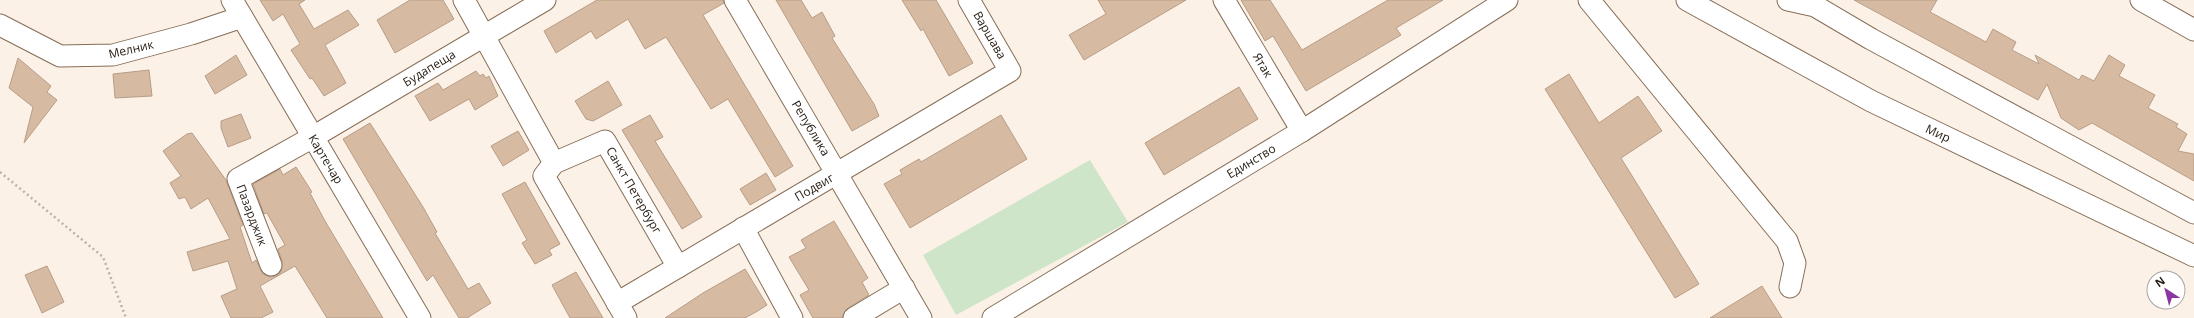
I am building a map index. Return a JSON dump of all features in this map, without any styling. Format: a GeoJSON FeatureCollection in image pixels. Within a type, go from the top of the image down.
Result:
{"type":"FeatureCollection","features":[{"type":"Feature","properties":{"kind":"street"},"geometry":{"type":"LineString","coordinates":[[464,0],[485,35],[554,163],[544,176],[621,310]]}},
{"type":"Feature","properties":{"kind":"street","name":"Будапеща"},"geometry":{"type":"LineString","coordinates":[[313,138],[545,0]]}},
{"type":"Feature","properties":{"kind":"street","name":"Република"},"geometry":{"type":"LineString","coordinates":[[735,0],[921,318]]}},
{"type":"Feature","properties":{"kind":"street","name":"Варшава"},"geometry":{"type":"LineString","coordinates":[[969,0],[1010,71]]}},
{"type":"Feature","properties":{"kind":"street","name":"Ятак"},"geometry":{"type":"LineString","coordinates":[[1224,0],[1302,130]]}},
{"type":"Feature","properties":{"kind":"street","name":"Единство"},"geometry":{"type":"LineString","coordinates":[[993,318],[1302,130],[1507,0]]}},
{"type":"Feature","properties":{"kind":"street"},"geometry":{"type":"LineString","coordinates":[[1589,0],[1787,241],[1796,263],[1790,287]]}},
{"type":"Feature","properties":{"kind":"street","name":"Мир"},"geometry":{"type":"LineString","coordinates":[[1687,0],[1871,101],[2194,256]]}},
{"type":"Feature","properties":{"kind":"street"},"geometry":{"type":"LineString","coordinates":[[1788,0],[1815,6],[1871,39],[2194,213]]}},
{"type":"Feature","properties":{"kind":"street"},"geometry":{"type":"LineString","coordinates":[[2141,0],[2194,30]]}},
{"type":"Feature","properties":{"kind":"street","name":"Мелник"},"geometry":{"type":"LineString","coordinates":[[0,25],[60,56],[113,55],[191,34],[237,8]]}},
{"type":"Feature","properties":{"kind":"street","name":"Картечар"},"geometry":{"type":"LineString","coordinates":[[237,8],[420,318]]}},
{"type":"Feature","properties":{"kind":"street","name":"Подвиг"},"geometry":{"type":"LineString","coordinates":[[621,310],[678,267],[1010,71]]}},
{"type":"Feature","properties":{"kind":"street","name":"Пазарджик"},"geometry":{"type":"LineString","coordinates":[[271,264],[238,179],[313,138]]}},
{"type":"Feature","properties":{"kind":"street","name":"Санкт Петербург"},"geometry":{"type":"LineString","coordinates":[[554,163],[605,140],[678,267]]}},
{"type":"Feature","properties":{"kind":"street"},"geometry":{"type":"LineString","coordinates":[[743,228],[792,318]]}},
{"type":"Feature","properties":{"kind":"street"},"geometry":{"type":"LineString","coordinates":[[854,318],[904,288]]}},
{"type":"Feature","properties":{"kind":"path"},"geometry":{"type":"LineString","coordinates":[[0,172],[103,257],[126,318]]}},
{"type":"Feature","properties":{"kind":"green space"},"geometry":{"type":"Polygon","coordinates":[[[1090,160],[1128,222],[956,315],[923,255],[1090,160]]]}},
{"type":"Feature","properties":{"kind":"building"},"geometry":{"type":"Polygon","coordinates":[[[260,0],[305,0],[299,4],[314,29],[348,10],[359,25],[325,45],[346,83],[324,96],[312,78],[310,79],[291,50],[300,44],[283,14],[273,21],[260,0]]]}},
{"type":"Feature","properties":{"kind":"building"},"geometry":{"type":"Polygon","coordinates":[[[410,0],[443,0],[454,19],[395,53],[377,20],[410,0]]]}},
{"type":"Feature","properties":{"kind":"building"},"geometry":{"type":"Polygon","coordinates":[[[597,0],[723,0],[724,3],[703,15],[793,166],[775,177],[728,99],[711,109],[666,37],[645,49],[628,19],[596,39],[591,31],[556,53],[544,31],[597,0]]]}},
{"type":"Feature","properties":{"kind":"building"},"geometry":{"type":"Polygon","coordinates":[[[776,0],[801,0],[812,18],[822,12],[835,36],[832,38],[874,104],[879,116],[852,131],[776,0]]]}},
{"type":"Feature","properties":{"kind":"building"},"geometry":{"type":"Polygon","coordinates":[[[902,0],[936,0],[973,63],[949,76],[923,29],[921,31],[902,0]]]}},
{"type":"Feature","properties":{"kind":"building"},"geometry":{"type":"Polygon","coordinates":[[[1098,0],[1186,0],[1084,60],[1069,35],[1106,14],[1098,0]]]}},
{"type":"Feature","properties":{"kind":"building"},"geometry":{"type":"Polygon","coordinates":[[[1241,0],[1270,0],[1302,50],[1388,0],[1443,0],[1396,28],[1401,35],[1306,91],[1273,36],[1265,41],[1241,0]]]}},
{"type":"Feature","properties":{"kind":"building"},"geometry":{"type":"Polygon","coordinates":[[[1854,0],[1937,0],[1930,12],[1986,42],[1993,29],[2016,42],[2012,50],[2039,64],[2035,55],[2079,80],[2082,75],[2094,81],[2109,55],[2125,65],[2119,76],[2155,95],[2148,108],[2178,124],[2176,127],[2187,134],[2178,151],[2194,154],[2194,181],[2092,123],[2079,130],[2061,118],[2047,84],[2038,100],[1854,0]]]}},
{"type":"Feature","properties":{"kind":"building"},"geometry":{"type":"Polygon","coordinates":[[[236,55],[247,75],[215,94],[205,76],[236,55]]]}},
{"type":"Feature","properties":{"kind":"building"},"geometry":{"type":"Polygon","coordinates":[[[18,58],[51,86],[47,92],[57,100],[24,143],[33,107],[9,88],[18,58]]]}},
{"type":"Feature","properties":{"kind":"building"},"geometry":{"type":"Polygon","coordinates":[[[149,70],[152,96],[115,98],[113,74],[149,70]]]}},
{"type":"Feature","properties":{"kind":"building"},"geometry":{"type":"Polygon","coordinates":[[[476,71],[480,76],[483,74],[486,78],[489,76],[498,96],[475,110],[469,99],[430,121],[415,96],[438,83],[443,90],[476,71]]]}},
{"type":"Feature","properties":{"kind":"building"},"geometry":{"type":"Polygon","coordinates":[[[1569,74],[1599,123],[1638,96],[1662,131],[1621,158],[1699,284],[1675,298],[1545,89],[1569,74]]]}},
{"type":"Feature","properties":{"kind":"building"},"geometry":{"type":"Polygon","coordinates":[[[608,81],[622,105],[593,121],[586,119],[575,101],[608,81]]]}},
{"type":"Feature","properties":{"kind":"building"},"geometry":{"type":"Polygon","coordinates":[[[1239,87],[1258,119],[1164,175],[1145,143],[1239,87]]]}},
{"type":"Feature","properties":{"kind":"building"},"geometry":{"type":"Polygon","coordinates":[[[241,114],[251,138],[228,147],[221,128],[221,121],[241,114]]]}},
{"type":"Feature","properties":{"kind":"building"},"geometry":{"type":"Polygon","coordinates":[[[650,115],[663,137],[655,141],[702,217],[682,229],[622,130],[650,115]]]}},
{"type":"Feature","properties":{"kind":"building"},"geometry":{"type":"Polygon","coordinates":[[[1001,115],[1027,159],[910,228],[884,184],[902,174],[900,170],[919,159],[921,162],[1001,115]]]}},
{"type":"Feature","properties":{"kind":"building"},"geometry":{"type":"Polygon","coordinates":[[[370,123],[423,207],[437,232],[435,233],[468,289],[479,283],[491,303],[467,318],[459,318],[433,275],[427,281],[343,139],[370,123]]]}},
{"type":"Feature","properties":{"kind":"building"},"geometry":{"type":"Polygon","coordinates":[[[518,131],[529,150],[503,166],[491,146],[518,131]]]}},
{"type":"Feature","properties":{"kind":"building"},"geometry":{"type":"Polygon","coordinates":[[[192,133],[226,180],[243,225],[240,227],[252,263],[256,260],[263,274],[270,277],[276,276],[281,272],[282,261],[278,249],[285,245],[267,213],[264,214],[253,184],[280,169],[283,175],[296,167],[312,192],[310,193],[325,221],[383,318],[327,318],[295,266],[260,286],[273,312],[261,318],[231,318],[221,296],[237,289],[228,261],[193,271],[187,252],[230,239],[208,198],[191,209],[185,197],[179,199],[170,183],[181,176],[163,151],[187,134],[192,133]]]}},
{"type":"Feature","properties":{"kind":"building"},"geometry":{"type":"Polygon","coordinates":[[[766,173],[776,190],[750,205],[740,189],[766,173]]]}},
{"type":"Feature","properties":{"kind":"building"},"geometry":{"type":"Polygon","coordinates":[[[525,182],[560,244],[549,250],[552,255],[535,264],[522,243],[527,240],[502,194],[525,182]]]}},
{"type":"Feature","properties":{"kind":"building"},"geometry":{"type":"Polygon","coordinates":[[[834,221],[868,278],[862,282],[869,295],[848,308],[842,318],[813,318],[800,295],[809,290],[789,257],[806,248],[801,240],[834,221]]]}},
{"type":"Feature","properties":{"kind":"building"},"geometry":{"type":"Polygon","coordinates":[[[47,266],[64,302],[42,313],[25,275],[47,266]]]}},
{"type":"Feature","properties":{"kind":"building"},"geometry":{"type":"Polygon","coordinates":[[[745,269],[767,305],[756,312],[745,318],[665,318],[703,293],[745,269]]]}},
{"type":"Feature","properties":{"kind":"building"},"geometry":{"type":"Polygon","coordinates":[[[576,272],[603,318],[570,318],[552,285],[576,272]]]}},
{"type":"Feature","properties":{"kind":"building"},"geometry":{"type":"Polygon","coordinates":[[[1762,286],[1782,318],[1710,318],[1762,286]]]}}]}
